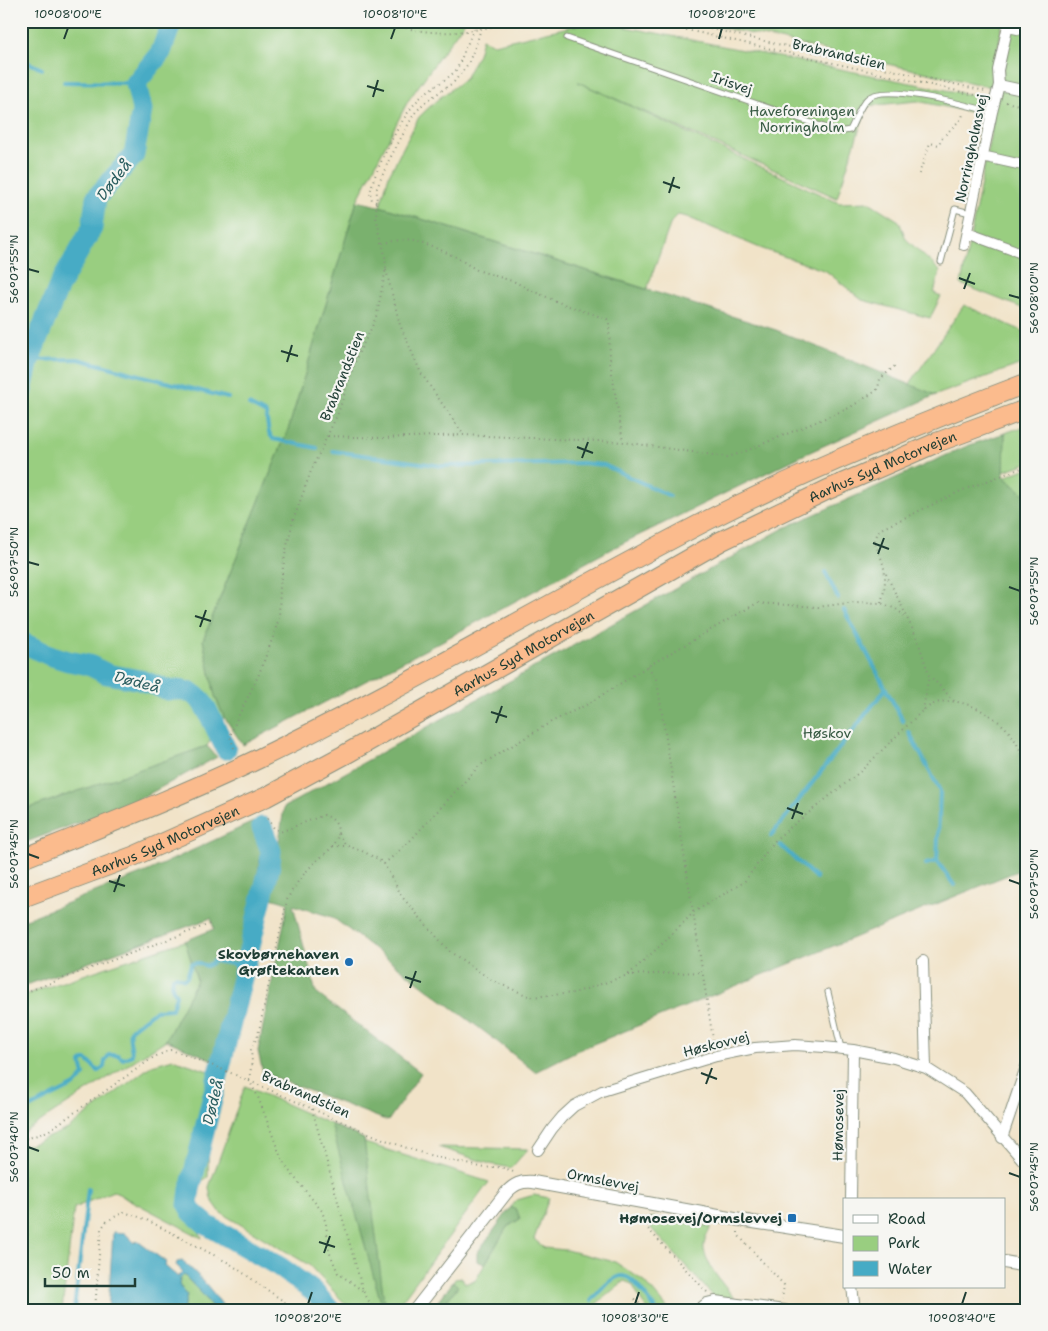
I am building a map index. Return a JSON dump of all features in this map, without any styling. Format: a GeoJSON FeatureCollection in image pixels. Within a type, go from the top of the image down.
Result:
{"type":"FeatureCollection","features":[{"type":"Feature","properties":{"kind":"highway","name":"Aarhus Syd Motorvejen"},"geometry":{"type":"LineString","coordinates":[[21,859],[119,820],[257,759],[710,520],[818,468],[925,422],[1027,383]]}},
{"type":"Feature","properties":{"kind":"highway","name":"Aarhus Syd Motorvejen"},"geometry":{"type":"LineString","coordinates":[[21,898],[134,856],[266,797],[721,541],[861,475],[938,442],[1027,408]]}},
{"type":"Feature","properties":{"kind":"street"},"geometry":{"type":"LineString","coordinates":[[997,93],[998,70],[1008,24],[1027,31]]}},
{"type":"Feature","properties":{"kind":"street","name":"Norringholmsvej"},"geometry":{"type":"LineString","coordinates":[[964,245],[997,93],[1027,91]]}},
{"type":"Feature","properties":{"kind":"street"},"geometry":{"type":"LineString","coordinates":[[982,156],[1027,166]]}},
{"type":"Feature","properties":{"kind":"street"},"geometry":{"type":"LineString","coordinates":[[967,233],[1027,255]]}},
{"type":"Feature","properties":{"kind":"street"},"geometry":{"type":"LineString","coordinates":[[923,961],[926,1068]]}},
{"type":"Feature","properties":{"kind":"street","name":"Høskovvej"},"geometry":{"type":"LineString","coordinates":[[538,1150],[562,1117],[574,1106],[602,1091],[716,1056],[755,1048],[795,1045],[854,1050],[894,1058],[926,1068],[965,1093],[1027,1165]]}},
{"type":"Feature","properties":{"kind":"street","name":"Hømosevej"},"geometry":{"type":"LineString","coordinates":[[851,1198],[854,1050]]}},
{"type":"Feature","properties":{"kind":"street"},"geometry":{"type":"LineString","coordinates":[[1002,1138],[1027,1064]]}},
{"type":"Feature","properties":{"kind":"street"},"geometry":{"type":"LineString","coordinates":[[415,1310],[506,1192],[516,1184],[527,1181]]}},
{"type":"Feature","properties":{"kind":"street","name":"Ormslevvej"},"geometry":{"type":"LineString","coordinates":[[527,1181],[652,1205],[843,1236]]}},
{"type":"Feature","properties":{"kind":"street"},"geometry":{"type":"LineString","coordinates":[[1006,1262],[1027,1266]]}},
{"type":"Feature","properties":{"kind":"street"},"geometry":{"type":"LineString","coordinates":[[852,1288],[855,1310]]}},
{"type":"Feature","properties":{"kind":"street"},"geometry":{"type":"LineString","coordinates":[[698,1310],[707,1303],[715,1301],[783,1309]]}},
{"type":"Feature","properties":{"kind":"lane","name":"Irisvej"},"geometry":{"type":"LineString","coordinates":[[567,38],[838,132],[850,130],[867,98],[877,94],[938,98],[992,112]]}},
{"type":"Feature","properties":{"kind":"lane"},"geometry":{"type":"LineString","coordinates":[[941,262],[955,209],[971,213]]}},
{"type":"Feature","properties":{"kind":"lane"},"geometry":{"type":"LineString","coordinates":[[828,992],[841,1049]]}},
{"type":"Feature","properties":{"kind":"path"},"geometry":{"type":"LineString","coordinates":[[382,21],[403,28],[432,32],[474,30],[516,21]]}},
{"type":"Feature","properties":{"kind":"path"},"geometry":{"type":"LineString","coordinates":[[404,21],[431,25],[491,21]]}},
{"type":"Feature","properties":{"kind":"path","name":"Brabrandstien"},"geometry":{"type":"LineString","coordinates":[[647,21],[997,93],[1027,107]]}},
{"type":"Feature","properties":{"kind":"path"},"geometry":{"type":"LineString","coordinates":[[676,21],[997,93]]}},
{"type":"Feature","properties":{"kind":"path"},"geometry":{"type":"LineString","coordinates":[[376,202],[372,200],[370,193],[373,181],[406,115],[422,95],[440,85],[458,69],[477,22]]}},
{"type":"Feature","properties":{"kind":"path","name":"Brabrandstien"},"geometry":{"type":"LineString","coordinates":[[234,748],[230,736],[259,674],[274,637],[279,618],[280,585],[293,521],[311,471],[338,413],[357,356],[372,329],[382,293],[386,268],[385,255],[376,217],[377,188],[388,162],[414,114],[424,103],[454,82],[468,64],[477,42],[482,22]]}},
{"type":"Feature","properties":{"kind":"path"},"geometry":{"type":"LineString","coordinates":[[919,174],[930,143],[939,145],[941,139],[962,118],[966,105]]}},
{"type":"Feature","properties":{"kind":"path"},"geometry":{"type":"LineString","coordinates":[[382,243],[401,240],[414,241],[436,248],[477,270],[516,282],[563,304],[607,319],[609,322],[610,361],[623,442]]}},
{"type":"Feature","properties":{"kind":"path"},"geometry":{"type":"LineString","coordinates":[[386,268],[400,325],[421,373],[463,435]]}},
{"type":"Feature","properties":{"kind":"path"},"geometry":{"type":"LineString","coordinates":[[328,436],[382,438],[463,435],[623,442],[727,457],[741,453],[849,408],[876,391],[880,379],[896,365]]}},
{"type":"Feature","properties":{"kind":"path"},"geometry":{"type":"LineString","coordinates":[[881,603],[886,586],[880,552],[874,542],[879,530],[963,490],[1027,466]]}},
{"type":"Feature","properties":{"kind":"path"},"geometry":{"type":"LineString","coordinates":[[885,572],[917,638],[929,675],[955,702]]}},
{"type":"Feature","properties":{"kind":"path"},"geometry":{"type":"LineString","coordinates":[[384,864],[408,843],[479,766],[551,722],[588,704],[752,604],[818,607],[855,602],[881,603],[896,609],[907,618]]}},
{"type":"Feature","properties":{"kind":"path"},"geometry":{"type":"LineString","coordinates":[[648,666],[657,681],[716,1056]]}},
{"type":"Feature","properties":{"kind":"path"},"geometry":{"type":"LineString","coordinates":[[923,710],[929,675]]}},
{"type":"Feature","properties":{"kind":"path"},"geometry":{"type":"LineString","coordinates":[[628,975],[694,912],[744,882],[777,838],[861,771],[923,710],[940,702],[955,702],[980,709],[995,719],[1011,735],[1027,765]]}},
{"type":"Feature","properties":{"kind":"path"},"geometry":{"type":"LineString","coordinates":[[267,818],[274,828],[280,832],[324,815],[335,822],[338,826],[338,834],[348,846]]}},
{"type":"Feature","properties":{"kind":"path","name":"Brabrandstien"},"geometry":{"type":"LineString","coordinates":[[338,834],[333,846],[293,888],[287,900],[258,1035],[251,1050],[252,1062],[249,1080],[408,1148],[485,1168],[495,1166],[511,1170],[527,1181]]}},
{"type":"Feature","properties":{"kind":"path"},"geometry":{"type":"LineString","coordinates":[[333,846],[348,846],[371,855],[384,864],[402,898],[450,951],[493,982],[530,997],[574,993],[628,975],[703,972]]}},
{"type":"Feature","properties":{"kind":"path"},"geometry":{"type":"LineString","coordinates":[[21,994],[210,924]]}},
{"type":"Feature","properties":{"kind":"path"},"geometry":{"type":"LineString","coordinates":[[21,1139],[48,1131],[165,1051],[171,1050],[240,1076],[249,1080],[258,1097],[280,1155],[290,1172],[322,1211],[326,1224],[329,1251],[338,1273],[363,1291]]}},
{"type":"Feature","properties":{"kind":"path"},"geometry":{"type":"LineString","coordinates":[[312,1108],[363,1291],[374,1310]]}},
{"type":"Feature","properties":{"kind":"path"},"geometry":{"type":"LineString","coordinates":[[652,1205],[648,1228],[715,1301]]}},
{"type":"Feature","properties":{"kind":"path"},"geometry":{"type":"LineString","coordinates":[[95,1310],[101,1229],[107,1221],[124,1212],[145,1219],[229,1263],[296,1310]]}},
{"type":"Feature","properties":{"kind":"path"},"geometry":{"type":"LineString","coordinates":[[740,1220],[738,1235],[784,1285],[783,1309]]}},
{"type":"Feature","properties":{"kind":"path"},"geometry":{"type":"LineString","coordinates":[[635,1299],[645,1310]]}},
{"type":"Feature","properties":{"kind":"green space"},"geometry":{"type":"Polygon","coordinates":[[[21,21],[465,21],[408,101],[357,201],[289,427],[203,640],[215,696],[224,717],[207,746],[21,811],[21,21]]]}},
{"type":"Feature","properties":{"kind":"green space","name":"Haveforeningen Norringholm"},"geometry":{"type":"Polygon","coordinates":[[[595,21],[997,100],[1014,21],[1027,21],[1027,310],[961,284],[994,117],[917,101],[867,106],[837,198],[578,82],[839,203],[869,202],[899,221],[906,239],[940,271],[934,293],[941,296],[930,318],[862,300],[826,271],[760,248],[687,217],[678,215],[671,222],[647,289],[380,206],[389,175],[419,117],[438,99],[465,79],[478,54],[482,39],[494,44],[595,21]]]}},
{"type":"Feature","properties":{"kind":"green space"},"geometry":{"type":"Polygon","coordinates":[[[694,21],[1003,21],[991,87],[694,21]]]}},
{"type":"Feature","properties":{"kind":"green space"},"geometry":{"type":"Polygon","coordinates":[[[357,201],[383,207],[776,330],[936,395],[799,457],[613,548],[442,641],[243,745],[224,717],[215,696],[203,640],[289,427],[357,201]]]}},
{"type":"Feature","properties":{"kind":"green space"},"geometry":{"type":"Polygon","coordinates":[[[964,305],[1027,333],[1027,362],[936,395],[909,385],[964,305]]]}},
{"type":"Feature","properties":{"kind":"green space"},"geometry":{"type":"Polygon","coordinates":[[[1027,425],[1027,463],[1004,471],[1005,433],[1027,425]]]}},
{"type":"Feature","properties":{"kind":"green space","name":"Høskov"},"geometry":{"type":"Polygon","coordinates":[[[1005,433],[1004,477],[1027,496],[1027,867],[576,1051],[535,1072],[332,917],[293,905],[316,993],[421,1073],[388,1121],[263,1073],[258,1051],[288,903],[271,898],[284,807],[784,528],[967,446],[1005,433]]]}},
{"type":"Feature","properties":{"kind":"green space"},"geometry":{"type":"Polygon","coordinates":[[[1027,468],[1027,496],[1004,477],[1027,468]]]}},
{"type":"Feature","properties":{"kind":"green space"},"geometry":{"type":"Polygon","coordinates":[[[207,746],[217,757],[136,801],[21,844],[21,811],[207,746]]]}},
{"type":"Feature","properties":{"kind":"green space"},"geometry":{"type":"Polygon","coordinates":[[[253,822],[263,842],[253,903],[215,1061],[166,1040],[197,980],[185,941],[214,929],[211,918],[21,987],[21,921],[146,872],[253,822]]]}},
{"type":"Feature","properties":{"kind":"green space"},"geometry":{"type":"Polygon","coordinates":[[[185,941],[197,980],[166,1040],[21,1134],[21,996],[185,941]]]}},
{"type":"Feature","properties":{"kind":"green space"},"geometry":{"type":"Polygon","coordinates":[[[173,1059],[211,1072],[208,1177],[184,1193],[202,1238],[113,1191],[74,1208],[62,1310],[21,1310],[21,1144],[29,1145],[68,1129],[152,1065],[173,1059]]]}},
{"type":"Feature","properties":{"kind":"green space"},"geometry":{"type":"Polygon","coordinates":[[[245,1086],[364,1139],[365,1143],[489,1182],[395,1310],[351,1310],[309,1265],[221,1213],[211,1199],[209,1187],[245,1086]]]}},
{"type":"Feature","properties":{"kind":"green space"},"geometry":{"type":"Polygon","coordinates":[[[1027,1098],[1027,1154],[1019,1122],[1027,1098]]]}},
{"type":"Feature","properties":{"kind":"green space"},"geometry":{"type":"Polygon","coordinates":[[[331,1124],[364,1139],[385,1310],[383,1310],[331,1124]]]}},
{"type":"Feature","properties":{"kind":"green space"},"geometry":{"type":"Polygon","coordinates":[[[438,1147],[528,1149],[511,1168],[490,1164],[438,1147]]]}},
{"type":"Feature","properties":{"kind":"green space"},"geometry":{"type":"Polygon","coordinates":[[[534,1195],[549,1198],[534,1239],[544,1248],[566,1250],[615,1262],[645,1282],[669,1310],[648,1310],[632,1284],[624,1281],[595,1305],[596,1310],[440,1310],[457,1286],[453,1282],[455,1279],[462,1278],[465,1283],[475,1281],[507,1227],[520,1219],[517,1211],[511,1207],[517,1200],[534,1195]]]}},
{"type":"Feature","properties":{"kind":"green space"},"geometry":{"type":"Polygon","coordinates":[[[511,1207],[517,1211],[520,1219],[507,1227],[485,1264],[477,1261],[477,1253],[511,1207]]]}},
{"type":"Feature","properties":{"kind":"green space"},"geometry":{"type":"Polygon","coordinates":[[[652,1217],[711,1227],[704,1244],[706,1257],[716,1276],[734,1298],[714,1297],[651,1228],[652,1217]]]}},
{"type":"Feature","properties":{"kind":"green space"},"geometry":{"type":"Polygon","coordinates":[[[184,1275],[204,1296],[214,1310],[183,1310],[187,1295],[179,1285],[180,1279],[184,1275]]]}},
{"type":"Feature","properties":{"kind":"green space"},"geometry":{"type":"Polygon","coordinates":[[[453,1282],[458,1286],[440,1310],[431,1310],[453,1282]]]}},
{"type":"Feature","properties":{"kind":"water"},"geometry":{"type":"Polygon","coordinates":[[[113,1232],[125,1233],[135,1243],[136,1240],[166,1262],[165,1266],[178,1277],[183,1272],[176,1265],[177,1262],[182,1261],[206,1284],[226,1310],[214,1310],[204,1296],[184,1275],[180,1279],[179,1285],[187,1295],[183,1310],[108,1310],[113,1232]]]}},
{"type":"Feature","properties":{"kind":"waterway","name":"Dødeå"},"geometry":{"type":"LineString","coordinates":[[21,395],[29,360],[59,286],[92,228],[96,198],[134,155],[142,110],[136,83],[161,52],[172,21]]}},
{"type":"Feature","properties":{"kind":"waterway"},"geometry":{"type":"LineString","coordinates":[[21,59],[42,69]]}},
{"type":"Feature","properties":{"kind":"waterway"},"geometry":{"type":"LineString","coordinates":[[64,82],[136,83]]}},
{"type":"Feature","properties":{"kind":"waterway"},"geometry":{"type":"LineString","coordinates":[[29,360],[78,359],[228,398]]}},
{"type":"Feature","properties":{"kind":"waterway"},"geometry":{"type":"LineString","coordinates":[[249,405],[266,414],[269,433],[273,439],[317,448]]}},
{"type":"Feature","properties":{"kind":"waterway"},"geometry":{"type":"LineString","coordinates":[[333,451],[442,466],[582,463],[604,465],[670,496]]}},
{"type":"Feature","properties":{"kind":"waterway"},"geometry":{"type":"LineString","coordinates":[[825,572],[838,598]]}},
{"type":"Feature","properties":{"kind":"waterway"},"geometry":{"type":"LineString","coordinates":[[844,610],[903,721]]}},
{"type":"Feature","properties":{"kind":"waterway","name":"Dødeå"},"geometry":{"type":"LineString","coordinates":[[21,642],[49,655],[89,665],[107,674],[140,680],[168,690],[190,692],[200,699],[207,710],[226,749]]}},
{"type":"Feature","properties":{"kind":"waterway"},"geometry":{"type":"LineString","coordinates":[[771,836],[886,688]]}},
{"type":"Feature","properties":{"kind":"waterway"},"geometry":{"type":"LineString","coordinates":[[909,732],[940,791],[937,861],[954,885]]}},
{"type":"Feature","properties":{"kind":"waterway","name":"Dødeå"},"geometry":{"type":"LineString","coordinates":[[262,827],[271,851],[270,865],[190,1189],[188,1205],[192,1212],[207,1225],[280,1267],[314,1292],[330,1310]]}},
{"type":"Feature","properties":{"kind":"waterway"},"geometry":{"type":"LineString","coordinates":[[780,845],[816,878]]}},
{"type":"Feature","properties":{"kind":"waterway"},"geometry":{"type":"LineString","coordinates":[[926,864],[937,861]]}},
{"type":"Feature","properties":{"kind":"waterway"},"geometry":{"type":"LineString","coordinates":[[21,1112],[75,1085],[84,1075],[81,1063],[84,1060],[87,1060],[98,1071],[104,1067],[109,1055],[118,1055],[123,1059],[132,1055],[129,1037],[130,1030],[156,1010],[172,1009],[176,995],[172,987],[173,977],[176,976],[184,979],[187,977],[191,964],[198,963],[207,966],[214,961],[246,966]]}},
{"type":"Feature","properties":{"kind":"waterway"},"geometry":{"type":"LineString","coordinates":[[74,1310],[88,1189]]}},
{"type":"Feature","properties":{"kind":"waterway"},"geometry":{"type":"LineString","coordinates":[[591,1301],[612,1280],[626,1277],[639,1287],[656,1310]]}},
{"type":"Feature","properties":{"kind":"place","name":"Skovbørnehaven Grøftekanten"},"geometry":{"type":"Point","coordinates":[349,962]}},
{"type":"Feature","properties":{"kind":"place","name":"Hømosevej/Ormslevvej"},"geometry":{"type":"Point","coordinates":[792,1218]}}]}
